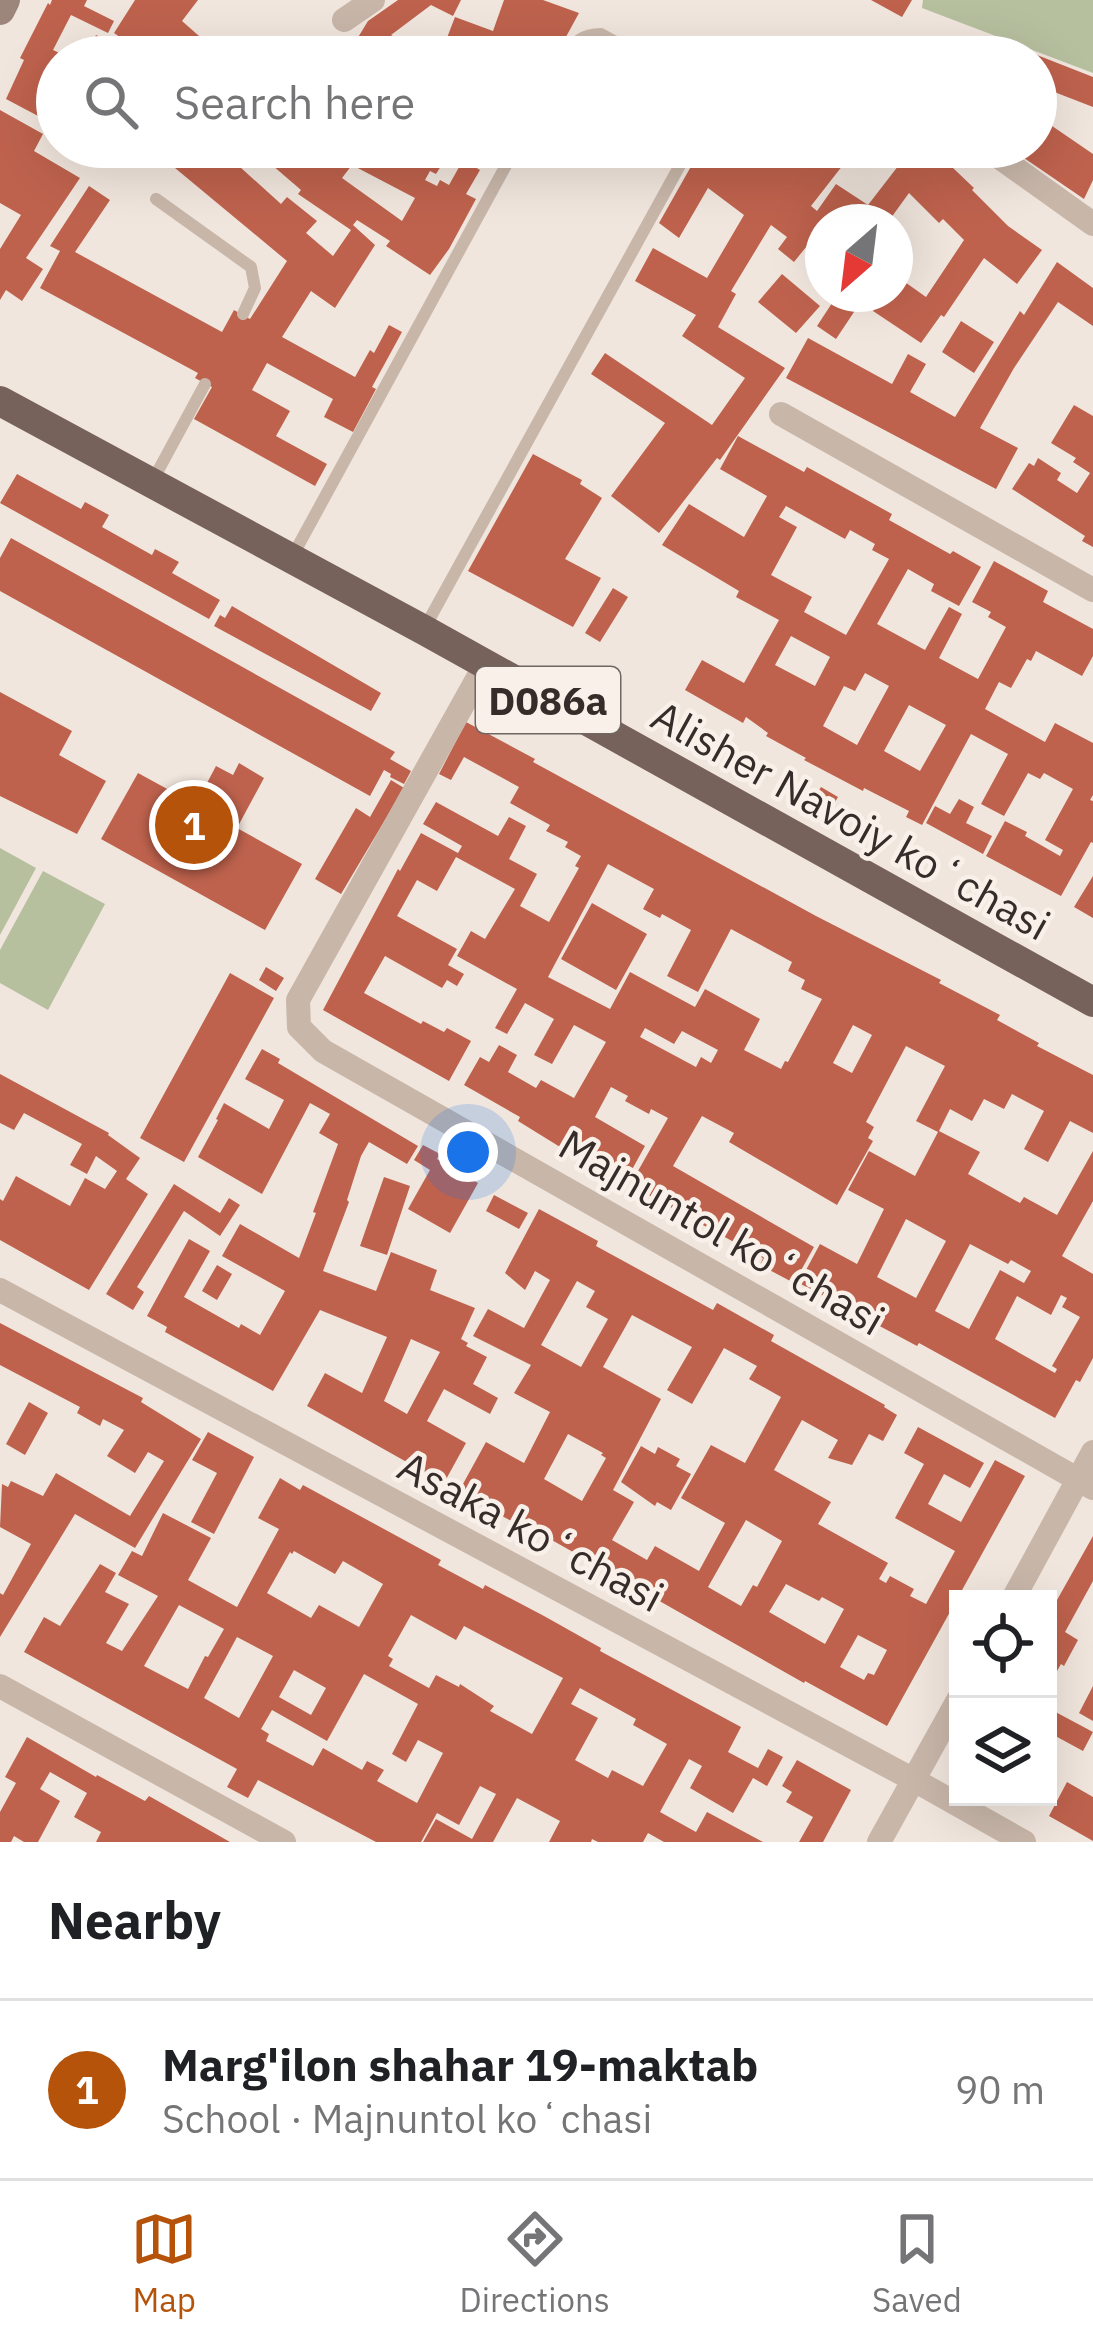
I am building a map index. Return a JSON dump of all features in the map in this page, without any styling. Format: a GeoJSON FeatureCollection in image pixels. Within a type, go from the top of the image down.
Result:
{"type":"FeatureCollection","features":[{"type":"Feature","properties":{"kind":"main road","name":"Alisher Navoiy koʻchasi"},"geometry":{"type":"LineString","coordinates":[[0,401],[424,630],[1093,1002]]}},
{"type":"Feature","properties":{"kind":"street"},"geometry":{"type":"LineString","coordinates":[[0,10],[5,0]]}},
{"type":"Feature","properties":{"kind":"street"},"geometry":{"type":"LineString","coordinates":[[344,20],[373,0]]}},
{"type":"Feature","properties":{"kind":"street"},"geometry":{"type":"LineString","coordinates":[[1014,168],[1093,224]]}},
{"type":"Feature","properties":{"kind":"street"},"geometry":{"type":"LineString","coordinates":[[781,414],[1093,590]]}},
{"type":"Feature","properties":{"kind":"street","name":"Majnuntol koʻchasi"},"geometry":{"type":"LineString","coordinates":[[485,665],[298,1000],[299,1027],[323,1051],[1086,1484]]}},
{"type":"Feature","properties":{"kind":"street","name":"Asaka koʻchasi"},"geometry":{"type":"LineString","coordinates":[[0,1290],[1024,1842]]}},
{"type":"Feature","properties":{"kind":"street"},"geometry":{"type":"LineString","coordinates":[[1019,1590],[1086,1484],[1093,1452]]}},
{"type":"Feature","properties":{"kind":"street"},"geometry":{"type":"LineString","coordinates":[[0,1686],[284,1842]]}},
{"type":"Feature","properties":{"kind":"street"},"geometry":{"type":"LineString","coordinates":[[879,1842],[949,1716]]}},
{"type":"Feature","properties":{"kind":"lane"},"geometry":{"type":"LineString","coordinates":[[291,559],[505,168]]}},
{"type":"Feature","properties":{"kind":"lane"},"geometry":{"type":"LineString","coordinates":[[424,630],[678,168]]}},
{"type":"Feature","properties":{"kind":"lane"},"geometry":{"type":"LineString","coordinates":[[156,199],[251,267],[254,288],[243,314]]}},
{"type":"Feature","properties":{"kind":"lane"},"geometry":{"type":"LineString","coordinates":[[152,483],[205,383]]}},
{"type":"Feature","properties":{"kind":"green space"},"geometry":{"type":"Polygon","coordinates":[[[923,0],[1093,0],[1093,73],[1057,59],[1057,36],[996,36],[922,8],[923,0]]]}},
{"type":"Feature","properties":{"kind":"green space"},"geometry":{"type":"Polygon","coordinates":[[[0,848],[36,868],[0,935],[0,848]]]}},
{"type":"Feature","properties":{"kind":"green space"},"geometry":{"type":"Polygon","coordinates":[[[43,871],[105,904],[48,1010],[0,983],[0,950],[43,871]]]}},
{"type":"Feature","properties":{"kind":"building"},"geometry":{"type":"Polygon","coordinates":[[[52,0],[87,0],[84,6],[114,21],[108,33],[71,15],[60,36],[36,36],[36,115],[6,99],[24,60],[20,58],[52,0]]]}},
{"type":"Feature","properties":{"kind":"building"},"geometry":{"type":"Polygon","coordinates":[[[135,0],[198,0],[182,21],[199,36],[114,33],[135,0]]]}},
{"type":"Feature","properties":{"kind":"building"},"geometry":{"type":"Polygon","coordinates":[[[398,0],[461,0],[453,16],[431,5],[393,36],[359,36],[368,21],[398,0]]]}},
{"type":"Feature","properties":{"kind":"building"},"geometry":{"type":"Polygon","coordinates":[[[504,0],[543,0],[579,13],[566,36],[448,36],[455,17],[493,31],[504,0]]]}},
{"type":"Feature","properties":{"kind":"building"},"geometry":{"type":"Polygon","coordinates":[[[871,0],[912,0],[902,17],[871,0]]]}},
{"type":"Feature","properties":{"kind":"building"},"geometry":{"type":"Polygon","coordinates":[[[1057,63],[1093,77],[1093,107],[1057,93],[1057,63]]]}},
{"type":"Feature","properties":{"kind":"building"},"geometry":{"type":"Polygon","coordinates":[[[0,110],[36,130],[36,168],[63,168],[80,178],[26,258],[43,269],[22,301],[6,290],[0,300],[0,249],[21,215],[0,203],[0,110]]]}},
{"type":"Feature","properties":{"kind":"building"},"geometry":{"type":"Polygon","coordinates":[[[1057,129],[1093,154],[1093,180],[1084,199],[1039,168],[1057,168],[1057,129]]]}},
{"type":"Feature","properties":{"kind":"building"},"geometry":{"type":"Polygon","coordinates":[[[175,168],[241,168],[281,204],[287,197],[317,221],[306,233],[333,256],[351,230],[298,194],[301,190],[275,168],[350,168],[342,178],[402,221],[415,198],[358,168],[440,168],[436,174],[430,171],[425,180],[437,186],[440,180],[449,185],[459,168],[480,170],[466,194],[476,199],[430,275],[357,220],[353,225],[375,245],[335,308],[311,291],[282,337],[355,377],[389,325],[402,332],[353,432],[324,417],[333,399],[267,363],[252,390],[290,411],[276,436],[327,464],[315,486],[194,419],[212,387],[195,378],[198,373],[40,288],[60,251],[50,246],[89,186],[110,200],[75,252],[222,332],[234,310],[250,319],[287,261],[175,168]]]}},
{"type":"Feature","properties":{"kind":"building"},"geometry":{"type":"Polygon","coordinates":[[[690,168],[841,168],[813,204],[805,204],[805,248],[794,262],[778,249],[787,237],[771,225],[731,291],[736,294],[718,327],[785,368],[720,460],[659,533],[611,496],[665,423],[591,374],[605,353],[712,425],[745,378],[682,336],[696,315],[635,281],[653,248],[707,278],[744,215],[708,188],[679,238],[659,223],[690,168]]]}},
{"type":"Feature","properties":{"kind":"building"},"geometry":{"type":"Polygon","coordinates":[[[897,168],[953,168],[1008,226],[1042,250],[1017,284],[984,258],[921,343],[874,312],[913,312],[913,288],[926,297],[964,240],[909,193],[901,204],[869,204],[897,168]]]}},
{"type":"Feature","properties":{"kind":"building"},"geometry":{"type":"Polygon","coordinates":[[[836,184],[866,204],[822,204],[836,184]]]}},
{"type":"Feature","properties":{"kind":"building"},"geometry":{"type":"Polygon","coordinates":[[[1057,262],[1093,288],[1093,326],[1058,302],[1014,368],[980,428],[1018,448],[996,489],[786,378],[808,338],[892,384],[908,354],[926,364],[910,392],[955,417],[1020,311],[1024,315],[1057,262]]]}},
{"type":"Feature","properties":{"kind":"building"},"geometry":{"type":"Polygon","coordinates":[[[782,274],[805,293],[805,312],[815,312],[796,333],[758,302],[782,274]]]}},
{"type":"Feature","properties":{"kind":"building"},"geometry":{"type":"Polygon","coordinates":[[[826,312],[854,312],[836,339],[817,326],[826,312]]]}},
{"type":"Feature","properties":{"kind":"building"},"geometry":{"type":"Polygon","coordinates":[[[961,321],[994,342],[974,373],[942,352],[961,321]]]}},
{"type":"Feature","properties":{"kind":"building"},"geometry":{"type":"Polygon","coordinates":[[[1074,405],[1093,416],[1093,547],[1082,541],[1085,536],[1012,489],[1029,463],[1034,466],[1038,458],[1061,473],[1057,480],[1077,493],[1090,473],[1051,443],[1074,405]]]}},
{"type":"Feature","properties":{"kind":"building"},"geometry":{"type":"Polygon","coordinates":[[[738,436],[804,472],[807,467],[892,514],[889,520],[981,567],[959,606],[931,591],[934,584],[908,569],[877,624],[925,650],[949,607],[962,614],[939,658],[978,679],[1006,627],[972,602],[994,561],[1048,591],[1043,602],[1093,629],[1093,656],[1082,676],[1036,651],[1011,688],[999,682],[985,709],[1045,742],[1055,723],[1093,743],[1093,843],[1061,896],[986,856],[1005,821],[1060,856],[1063,850],[1045,840],[1073,789],[1044,773],[1040,779],[1028,773],[1004,816],[981,804],[1008,754],[971,734],[922,825],[906,817],[909,811],[804,760],[746,717],[743,723],[685,690],[702,660],[744,683],[779,620],[736,597],[739,591],[662,545],[689,504],[744,537],[767,496],[720,469],[738,436]],[[786,506],[779,517],[797,527],[771,575],[812,597],[804,612],[846,635],[889,559],[872,550],[875,544],[850,530],[845,539],[786,506]],[[791,636],[775,665],[815,686],[830,657],[791,636]],[[865,673],[855,691],[844,686],[823,726],[857,745],[889,686],[865,673]],[[909,705],[884,751],[920,771],[946,725],[909,705]]]}},
{"type":"Feature","properties":{"kind":"building"},"geometry":{"type":"Polygon","coordinates":[[[533,454],[582,480],[580,484],[602,498],[565,559],[601,578],[573,627],[468,571],[533,454]]]}},
{"type":"Feature","properties":{"kind":"building"},"geometry":{"type":"Polygon","coordinates":[[[17,474],[81,509],[85,502],[109,515],[102,527],[152,555],[155,549],[179,562],[172,573],[220,600],[209,619],[0,503],[17,474]]]}},
{"type":"Feature","properties":{"kind":"building"},"geometry":{"type":"Polygon","coordinates":[[[11,538],[395,752],[390,759],[411,771],[404,784],[384,770],[370,796],[0,591],[0,558],[11,538]]]}},
{"type":"Feature","properties":{"kind":"building"},"geometry":{"type":"Polygon","coordinates":[[[613,588],[628,597],[600,642],[585,633],[613,588]]]}},
{"type":"Feature","properties":{"kind":"building"},"geometry":{"type":"Polygon","coordinates":[[[232,606],[381,693],[371,711],[214,626],[232,606]]]}},
{"type":"Feature","properties":{"kind":"building"},"geometry":{"type":"Polygon","coordinates":[[[0,692],[72,731],[59,755],[106,781],[77,834],[0,796],[0,692]]]}},
{"type":"Feature","properties":{"kind":"building"},"geometry":{"type":"Polygon","coordinates":[[[466,722],[941,980],[939,983],[1000,1015],[997,1020],[1039,1043],[1037,1046],[1093,1075],[1093,1133],[1070,1121],[1048,1162],[1024,1149],[1044,1111],[1012,1094],[1004,1109],[984,1099],[972,1121],[950,1109],[939,1131],[980,1152],[968,1174],[1020,1203],[1024,1197],[1057,1215],[1093,1151],[1093,1201],[1062,1256],[1093,1274],[1093,1358],[1055,1418],[799,1283],[820,1244],[857,1264],[884,1209],[848,1190],[869,1151],[915,1176],[938,1132],[916,1121],[945,1066],[906,1046],[866,1122],[874,1127],[868,1138],[873,1141],[837,1205],[729,1142],[734,1133],[702,1116],[673,1166],[814,1247],[794,1283],[760,1265],[763,1258],[630,1185],[668,1118],[625,1101],[628,1096],[611,1087],[595,1117],[645,1146],[624,1184],[464,1085],[480,1057],[489,1062],[499,1045],[517,1055],[508,1072],[536,1088],[541,1080],[574,1098],[606,1042],[574,1025],[552,1064],[534,1055],[554,1019],[525,1003],[507,1034],[495,1028],[517,989],[457,956],[471,931],[485,939],[515,889],[456,857],[437,891],[417,880],[397,916],[457,949],[448,965],[464,974],[457,986],[447,980],[442,988],[385,956],[364,993],[421,1024],[444,1032],[447,1028],[471,1041],[449,1081],[323,1010],[421,833],[458,853],[462,846],[423,824],[436,802],[498,836],[509,817],[526,826],[509,859],[537,874],[520,906],[549,922],[579,868],[575,866],[581,856],[565,847],[568,842],[546,831],[550,825],[510,803],[519,787],[464,757],[451,780],[439,774],[466,722]],[[608,864],[548,977],[610,1009],[630,972],[695,1007],[705,989],[760,1019],[744,1050],[781,1069],[822,999],[801,989],[805,980],[788,971],[792,962],[731,929],[698,992],[667,976],[691,930],[643,909],[654,889],[608,864]],[[853,1025],[833,1063],[852,1073],[872,1035],[853,1025]],[[645,1028],[640,1037],[696,1067],[701,1057],[711,1063],[718,1050],[682,1031],[674,1044],[645,1028]],[[906,1219],[877,1277],[916,1298],[946,1241],[906,1219]],[[970,1244],[935,1311],[969,1329],[1000,1270],[1024,1283],[1031,1271],[970,1244]],[[1061,1295],[1051,1315],[1017,1296],[995,1339],[1055,1373],[1052,1366],[1080,1317],[1062,1307],[1067,1298],[1061,1295]]]}},
{"type":"Feature","properties":{"kind":"building"},"geometry":{"type":"Polygon","coordinates":[[[239,763],[264,778],[237,828],[302,864],[265,930],[101,839],[138,773],[211,813],[223,792],[207,783],[216,766],[233,775],[239,763]]]}},
{"type":"Feature","properties":{"kind":"building"},"geometry":{"type":"Polygon","coordinates":[[[391,780],[404,788],[341,894],[315,879],[356,808],[370,817],[391,780]]]}},
{"type":"Feature","properties":{"kind":"building"},"geometry":{"type":"Polygon","coordinates":[[[821,787],[838,797],[831,809],[814,799],[821,787]]]}},
{"type":"Feature","properties":{"kind":"building"},"geometry":{"type":"Polygon","coordinates":[[[959,799],[974,807],[966,823],[992,836],[983,854],[926,823],[935,806],[950,814],[959,799]]]}},
{"type":"Feature","properties":{"kind":"building"},"geometry":{"type":"Polygon","coordinates":[[[1093,876],[1093,918],[1074,907],[1093,876]]]}},
{"type":"Feature","properties":{"kind":"building"},"geometry":{"type":"Polygon","coordinates":[[[592,903],[647,934],[616,990],[561,959],[592,903]]]}},
{"type":"Feature","properties":{"kind":"building"},"geometry":{"type":"Polygon","coordinates":[[[266,967],[284,978],[276,991],[259,980],[266,967]]]}},
{"type":"Feature","properties":{"kind":"building"},"geometry":{"type":"Polygon","coordinates":[[[230,973],[274,998],[184,1162],[140,1138],[230,973]]]}},
{"type":"Feature","properties":{"kind":"building"},"geometry":{"type":"Polygon","coordinates":[[[262,1049],[418,1146],[407,1164],[369,1142],[323,1271],[376,1291],[391,1252],[437,1270],[430,1290],[475,1308],[461,1339],[487,1357],[473,1384],[498,1398],[490,1414],[444,1389],[427,1421],[466,1443],[444,1483],[307,1406],[325,1373],[362,1393],[387,1337],[320,1310],[273,1391],[165,1332],[167,1327],[147,1316],[189,1239],[210,1251],[184,1297],[260,1335],[285,1291],[222,1256],[240,1224],[299,1258],[338,1144],[319,1133],[330,1114],[310,1103],[262,1194],[198,1157],[224,1103],[269,1129],[284,1100],[245,1079],[262,1049]],[[411,1339],[384,1401],[407,1414],[440,1352],[411,1339]]]}},
{"type":"Feature","properties":{"kind":"building"},"geometry":{"type":"Polygon","coordinates":[[[0,1074],[109,1133],[140,1158],[126,1179],[148,1194],[89,1290],[0,1240],[0,1199],[3,1201],[16,1176],[70,1206],[85,1178],[105,1189],[117,1171],[96,1156],[87,1174],[70,1165],[82,1144],[24,1113],[14,1130],[0,1123],[0,1074]]]}},
{"type":"Feature","properties":{"kind":"building"},"geometry":{"type":"Polygon","coordinates":[[[423,1145],[478,1183],[450,1233],[408,1209],[430,1170],[414,1160],[423,1145]]]}},
{"type":"Feature","properties":{"kind":"building"},"geometry":{"type":"Polygon","coordinates":[[[384,1177],[410,1186],[387,1255],[360,1246],[384,1177]]]}},
{"type":"Feature","properties":{"kind":"building"},"geometry":{"type":"Polygon","coordinates":[[[174,1184],[220,1213],[229,1198],[240,1205],[220,1236],[184,1211],[137,1287],[144,1292],[133,1310],[106,1294],[174,1184]]]}},
{"type":"Feature","properties":{"kind":"building"},"geometry":{"type":"Polygon","coordinates":[[[494,1195],[528,1213],[519,1229],[486,1211],[494,1195]]]}},
{"type":"Feature","properties":{"kind":"building"},"geometry":{"type":"Polygon","coordinates":[[[539,1209],[713,1310],[717,1303],[774,1335],[771,1341],[885,1405],[897,1415],[883,1441],[869,1434],[852,1465],[828,1458],[838,1440],[802,1420],[774,1470],[831,1502],[818,1524],[888,1563],[879,1579],[886,1583],[890,1576],[914,1589],[910,1596],[926,1604],[955,1551],[895,1518],[924,1464],[904,1453],[918,1427],[984,1463],[970,1488],[944,1474],[928,1504],[961,1522],[995,1460],[1025,1476],[962,1590],[949,1590],[949,1614],[887,1726],[520,1522],[458,1493],[486,1442],[524,1463],[550,1412],[514,1393],[531,1365],[473,1336],[488,1309],[524,1328],[550,1280],[535,1271],[525,1290],[505,1273],[539,1209]],[[577,1281],[541,1345],[581,1367],[608,1319],[586,1307],[595,1291],[577,1281]],[[632,1315],[603,1367],[661,1399],[613,1490],[634,1502],[612,1540],[647,1560],[655,1546],[699,1571],[725,1523],[681,1498],[711,1445],[745,1463],[781,1397],[749,1379],[757,1366],[724,1348],[692,1404],[667,1390],[692,1347],[632,1315]],[[568,1434],[544,1479],[582,1501],[606,1458],[568,1434]],[[746,1520],[708,1587],[741,1606],[782,1541],[746,1520]],[[786,1584],[769,1612],[825,1644],[844,1609],[786,1584]],[[858,1635],[840,1667],[864,1680],[868,1673],[874,1675],[887,1650],[858,1635]]]}},
{"type":"Feature","properties":{"kind":"building"},"geometry":{"type":"Polygon","coordinates":[[[217,1265],[232,1274],[217,1300],[202,1291],[217,1265]]]}},
{"type":"Feature","properties":{"kind":"building"},"geometry":{"type":"Polygon","coordinates":[[[0,1323],[143,1398],[141,1402],[201,1439],[135,1548],[75,1514],[0,1637],[0,1593],[3,1595],[31,1544],[0,1527],[2,1484],[8,1487],[11,1481],[43,1496],[56,1473],[130,1516],[164,1461],[148,1452],[135,1473],[107,1456],[124,1430],[103,1419],[100,1426],[77,1413],[80,1407],[0,1365],[0,1323]]]}},
{"type":"Feature","properties":{"kind":"building"},"geometry":{"type":"Polygon","coordinates":[[[29,1402],[48,1413],[25,1455],[6,1444],[29,1402]]]}},
{"type":"Feature","properties":{"kind":"building"},"geometry":{"type":"Polygon","coordinates":[[[208,1432],[254,1457],[214,1534],[191,1522],[217,1473],[192,1460],[208,1432]]]}},
{"type":"Feature","properties":{"kind":"building"},"geometry":{"type":"Polygon","coordinates":[[[641,1446],[655,1454],[658,1447],[680,1459],[676,1466],[691,1474],[671,1510],[657,1502],[655,1506],[621,1482],[641,1446]]]}},
{"type":"Feature","properties":{"kind":"building"},"geometry":{"type":"Polygon","coordinates":[[[280,1478],[300,1490],[303,1485],[441,1560],[438,1565],[544,1616],[741,1727],[728,1752],[758,1768],[768,1749],[783,1757],[767,1786],[753,1778],[733,1813],[690,1788],[702,1766],[689,1759],[660,1812],[696,1832],[707,1812],[763,1842],[664,1842],[648,1833],[643,1842],[549,1842],[560,1821],[517,1798],[493,1842],[423,1842],[436,1819],[472,1839],[496,1794],[480,1786],[459,1825],[437,1813],[421,1842],[376,1842],[258,1780],[248,1798],[227,1787],[237,1769],[24,1652],[44,1617],[60,1626],[100,1564],[116,1573],[105,1592],[129,1604],[106,1643],[122,1651],[158,1596],[118,1575],[132,1551],[142,1556],[163,1513],[211,1538],[188,1580],[237,1607],[279,1529],[258,1518],[280,1478]],[[292,1554],[267,1593],[311,1618],[319,1605],[359,1627],[383,1584],[343,1561],[335,1574],[292,1554]],[[179,1605],[144,1666],[188,1689],[224,1629],[179,1605]],[[411,1615],[388,1656],[393,1659],[389,1666],[429,1688],[436,1675],[460,1684],[494,1706],[490,1711],[532,1734],[563,1678],[464,1626],[456,1640],[411,1615]],[[237,1637],[204,1698],[239,1718],[273,1656],[237,1637]],[[294,1670],[279,1697],[311,1715],[326,1688],[294,1670]],[[364,1674],[327,1741],[272,1710],[261,1729],[269,1734],[266,1741],[313,1766],[323,1748],[362,1770],[367,1761],[384,1770],[377,1781],[417,1803],[443,1753],[418,1740],[406,1762],[392,1754],[418,1704],[364,1674]],[[580,1688],[571,1704],[598,1718],[575,1760],[608,1778],[612,1770],[643,1786],[667,1744],[633,1725],[636,1719],[580,1688]]]}},
{"type":"Feature","properties":{"kind":"building"},"geometry":{"type":"Polygon","coordinates":[[[1093,1536],[1093,1581],[1065,1632],[1078,1640],[1057,1671],[1057,1600],[1093,1536]]]}},
{"type":"Feature","properties":{"kind":"building"},"geometry":{"type":"Polygon","coordinates":[[[1093,1686],[1093,1721],[1079,1713],[1093,1686]]]}},
{"type":"Feature","properties":{"kind":"building"},"geometry":{"type":"Polygon","coordinates":[[[1057,1713],[1093,1732],[1083,1751],[1057,1737],[1057,1713]]]}},
{"type":"Feature","properties":{"kind":"building"},"geometry":{"type":"Polygon","coordinates":[[[27,1737],[96,1777],[145,1801],[149,1796],[230,1842],[96,1842],[101,1832],[74,1817],[87,1793],[50,1772],[40,1789],[60,1801],[38,1842],[14,1836],[11,1842],[0,1842],[0,1812],[16,1783],[5,1777],[27,1737]]]}},
{"type":"Feature","properties":{"kind":"building"},"geometry":{"type":"Polygon","coordinates":[[[797,1760],[851,1790],[823,1842],[799,1842],[813,1817],[786,1802],[792,1792],[782,1786],[797,1760]]]}},
{"type":"Feature","properties":{"kind":"building"},"geometry":{"type":"Polygon","coordinates":[[[1067,1782],[1093,1797],[1093,1841],[1049,1816],[1067,1782]]]}},
{"type":"Feature","properties":{"kind":"place","name":"Marg'ilon shahar 19-maktab"},"geometry":{"type":"Point","coordinates":[194,825]}}]}
